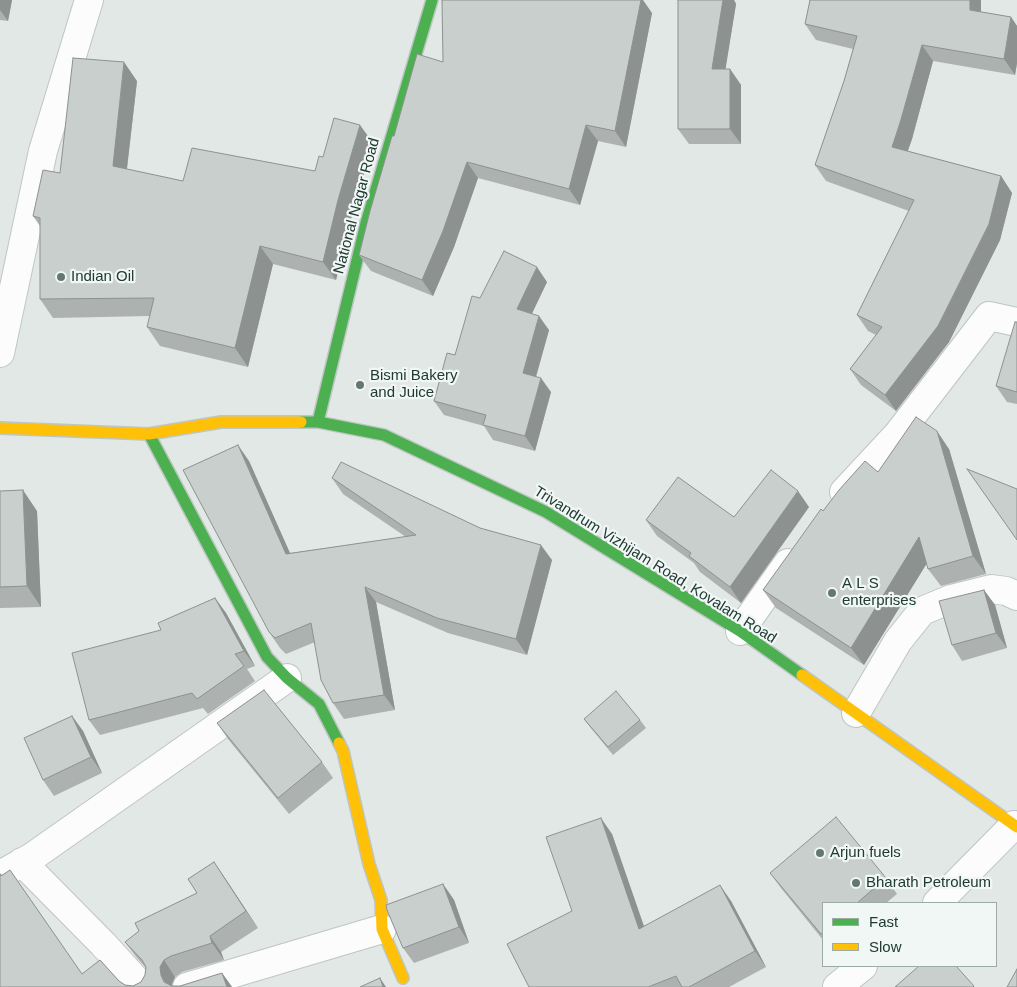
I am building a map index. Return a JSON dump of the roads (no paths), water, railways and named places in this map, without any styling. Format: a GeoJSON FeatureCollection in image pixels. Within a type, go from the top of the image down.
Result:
{"type":"FeatureCollection","features":[{"type":"Feature","properties":{"kind":"main road","name":"National Nagar Road"},"geometry":{"type":"LineString","coordinates":[[318,422],[366,223],[432,0]]}},
{"type":"Feature","properties":{"kind":"main road","name":"Trivandrum Vizhijam Road, Kovalam Road"},"geometry":{"type":"LineString","coordinates":[[0,428],[149,434],[221,422],[318,422],[384,435],[546,512],[740,631],[1016,826]]}},
{"type":"Feature","properties":{"kind":"main road"},"geometry":{"type":"LineString","coordinates":[[149,434],[267,658],[287,678],[319,704],[343,751],[369,864],[381,900],[382,929],[403,978]]}},
{"type":"Feature","properties":{"kind":"street"},"geometry":{"type":"LineString","coordinates":[[0,353],[43,151],[89,0]]}},
{"type":"Feature","properties":{"kind":"street"},"geometry":{"type":"LineString","coordinates":[[828,509],[898,434],[990,316],[1017,322]]}},
{"type":"Feature","properties":{"kind":"street"},"geometry":{"type":"LineString","coordinates":[[740,631],[805,540]]}},
{"type":"Feature","properties":{"kind":"street"},"geometry":{"type":"LineString","coordinates":[[856,713],[898,641],[922,611],[951,599],[991,589],[1006,591],[1017,596]]}},
{"type":"Feature","properties":{"kind":"street"},"geometry":{"type":"LineString","coordinates":[[142,987],[103,944],[11,869],[287,678]]}},
{"type":"Feature","properties":{"kind":"street"},"geometry":{"type":"LineString","coordinates":[[938,902],[1016,826]]}},
{"type":"Feature","properties":{"kind":"street"},"geometry":{"type":"LineString","coordinates":[[187,987],[382,929]]}},
{"type":"Feature","properties":{"kind":"street"},"geometry":{"type":"LineString","coordinates":[[837,987],[862,967]]}},
{"type":"Feature","properties":{"kind":"place","name":"Indian Oil"},"geometry":{"type":"Point","coordinates":[61,277]}},
{"type":"Feature","properties":{"kind":"place","name":"Bismi Bakery and Juice"},"geometry":{"type":"Point","coordinates":[360,385]}},
{"type":"Feature","properties":{"kind":"place","name":"A L S enterprises"},"geometry":{"type":"Point","coordinates":[832,593]}},
{"type":"Feature","properties":{"kind":"place","name":"Arjun fuels"},"geometry":{"type":"Point","coordinates":[820,853]}},
{"type":"Feature","properties":{"kind":"place","name":"Bharath Petroleum"},"geometry":{"type":"Point","coordinates":[856,883]}}]}
